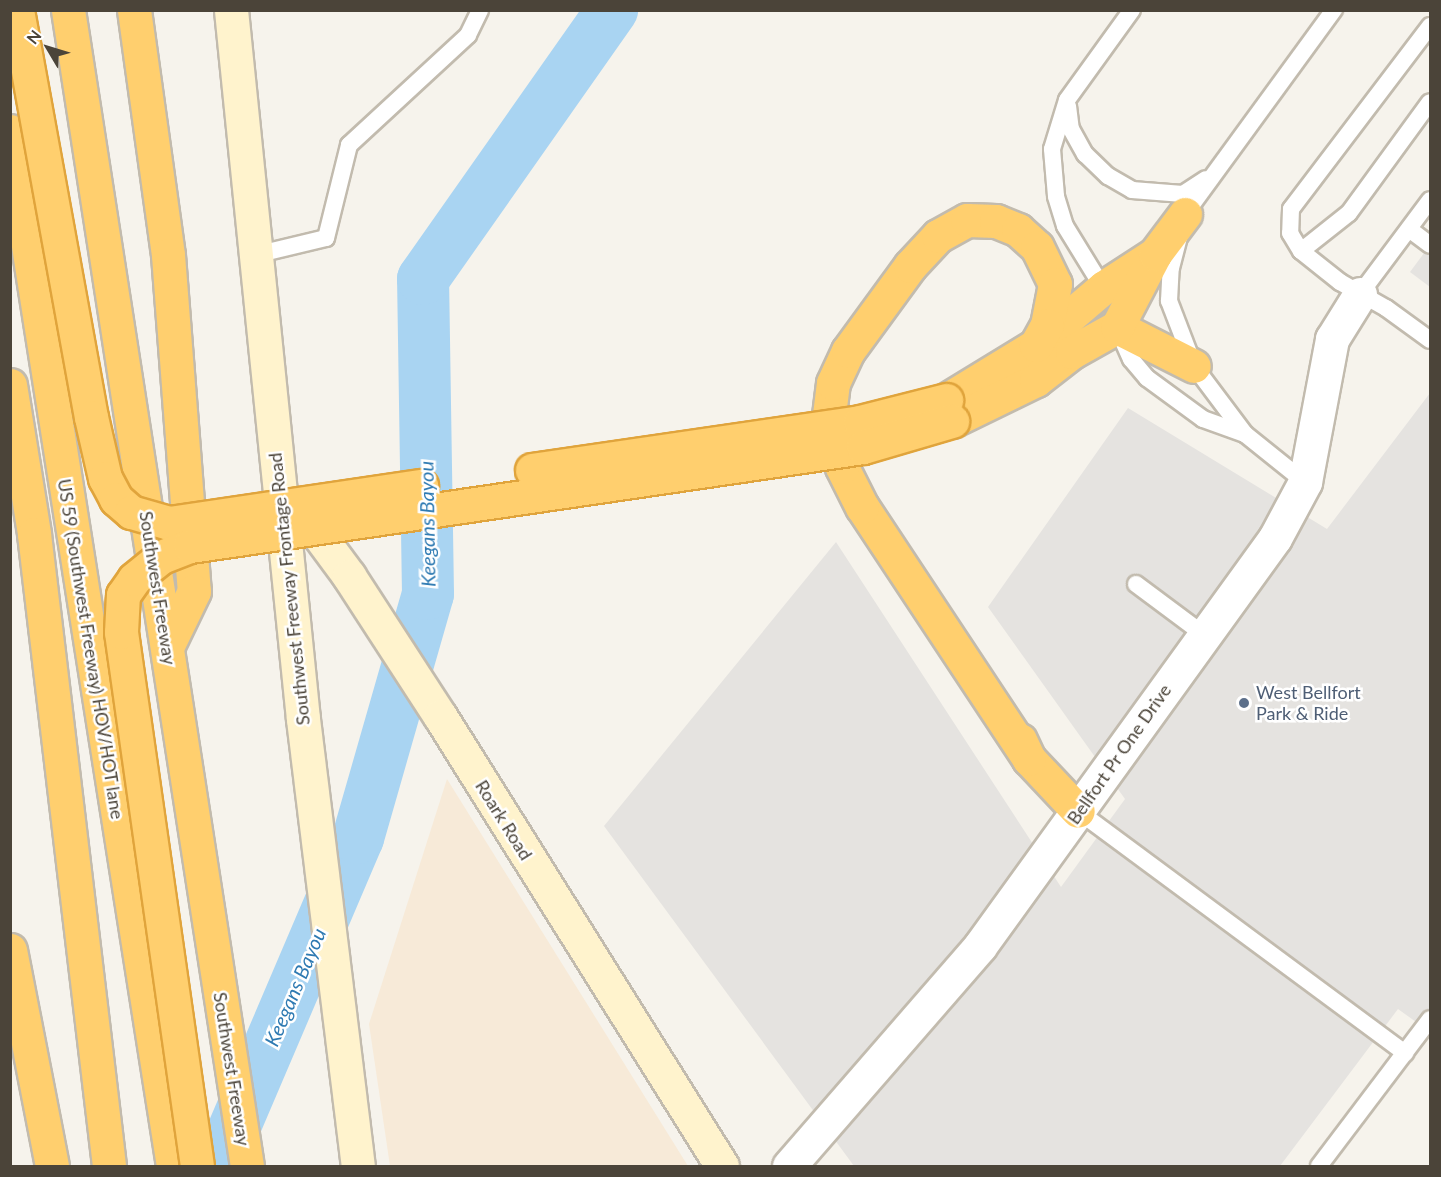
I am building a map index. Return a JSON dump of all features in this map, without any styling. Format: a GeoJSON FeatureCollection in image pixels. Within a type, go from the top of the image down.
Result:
{"type":"FeatureCollection","features":[{"type":"Feature","properties":{"kind":"highway"},"geometry":{"type":"LineString","coordinates":[[17,10],[53,224],[105,478],[116,499],[131,512],[154,522],[170,523],[949,411],[1036,345],[1104,287],[1155,254]]}},
{"type":"Feature","properties":{"kind":"highway","name":"Southwest Freeway"},"geometry":{"type":"LineString","coordinates":[[68,10],[247,1167]]}},
{"type":"Feature","properties":{"kind":"highway"},"geometry":{"type":"LineString","coordinates":[[134,10],[171,288],[194,591],[167,647]]}},
{"type":"Feature","properties":{"kind":"highway","name":"US 59 (Southwest Freeway) HOV/HOT lane"},"geometry":{"type":"LineString","coordinates":[[10,130],[173,1167]]}},
{"type":"Feature","properties":{"kind":"highway"},"geometry":{"type":"LineString","coordinates":[[197,1167],[121,632],[123,595],[139,574],[161,557],[190,546],[862,447],[949,411],[1036,380],[1072,352],[1117,327],[1155,254],[1185,214]]}},
{"type":"Feature","properties":{"kind":"highway"},"geometry":{"type":"LineString","coordinates":[[1036,345],[1047,325],[1055,284],[1037,247],[1018,230],[996,221],[967,220],[938,236],[910,266],[848,351],[833,382],[828,423],[835,444],[894,521],[963,625],[1029,759],[1078,811]]}},
{"type":"Feature","properties":{"kind":"highway"},"geometry":{"type":"LineString","coordinates":[[1117,327],[1194,366]]}},
{"type":"Feature","properties":{"kind":"highway"},"geometry":{"type":"LineString","coordinates":[[10,385],[34,534],[108,1167]]}},
{"type":"Feature","properties":{"kind":"highway"},"geometry":{"type":"LineString","coordinates":[[10,495],[34,534]]}},
{"type":"Feature","properties":{"kind":"highway"},"geometry":{"type":"LineString","coordinates":[[10,950],[52,1167]]}},
{"type":"Feature","properties":{"kind":"main road","name":"Southwest Freeway Frontage Road"},"geometry":{"type":"LineString","coordinates":[[231,10],[303,719],[346,1093],[358,1167]]}},
{"type":"Feature","properties":{"kind":"main road","name":"Roark Road"},"geometry":{"type":"LineString","coordinates":[[278,479],[350,576],[722,1167]]}},
{"type":"Feature","properties":{"kind":"street","name":"Bellfort Pr One Drive"},"geometry":{"type":"LineString","coordinates":[[789,1167],[980,946],[1203,634],[1275,538],[1305,482],[1332,339],[1360,294]]}},
{"type":"Feature","properties":{"kind":"lane"},"geometry":{"type":"LineString","coordinates":[[465,10],[468,35]]}},
{"type":"Feature","properties":{"kind":"lane"},"geometry":{"type":"LineString","coordinates":[[255,255],[326,238],[348,145],[468,35],[480,10]]}},
{"type":"Feature","properties":{"kind":"lane"},"geometry":{"type":"LineString","coordinates":[[1132,10],[1067,100],[1052,148],[1056,196],[1070,236],[1104,287],[1131,360],[1147,378],[1203,419],[1245,434]]}},
{"type":"Feature","properties":{"kind":"lane"},"geometry":{"type":"LineString","coordinates":[[1305,482],[1245,434],[1194,366],[1169,301],[1171,268],[1185,214],[1335,10]]}},
{"type":"Feature","properties":{"kind":"lane"},"geometry":{"type":"LineString","coordinates":[[1431,26],[1291,210],[1290,233],[1301,251],[1360,294],[1431,340]]}},
{"type":"Feature","properties":{"kind":"lane"},"geometry":{"type":"LineString","coordinates":[[1067,100],[1071,129],[1084,154],[1108,176],[1132,190],[1183,194],[1215,174]]}},
{"type":"Feature","properties":{"kind":"lane"},"geometry":{"type":"LineString","coordinates":[[1301,251],[1350,213],[1431,102]]}},
{"type":"Feature","properties":{"kind":"lane"},"geometry":{"type":"LineString","coordinates":[[1360,294],[1431,200]]}},
{"type":"Feature","properties":{"kind":"lane"},"geometry":{"type":"LineString","coordinates":[[1408,229],[1431,245]]}},
{"type":"Feature","properties":{"kind":"lane"},"geometry":{"type":"LineString","coordinates":[[1136,584],[1203,634]]}},
{"type":"Feature","properties":{"kind":"lane"},"geometry":{"type":"LineString","coordinates":[[1078,811],[1405,1053]]}},
{"type":"Feature","properties":{"kind":"lane"},"geometry":{"type":"LineString","coordinates":[[1319,1167],[1431,1019]]}},
{"type":"Feature","properties":{"kind":"shaded area"},"geometry":{"type":"Polygon","coordinates":[[[1430,245],[1430,287],[1410,272],[1430,245]]]}},
{"type":"Feature","properties":{"kind":"shaded area","name":"West Bellfort Park & Ride"},"geometry":{"type":"Polygon","coordinates":[[[1430,393],[1430,1032],[1398,1009],[1280,1166],[854,1166],[604,826],[836,542],[1061,887],[1125,799],[988,607],[1128,408],[1327,529],[1430,393]]]}},
{"type":"Feature","properties":{"kind":"shaded area"},"geometry":{"type":"Polygon","coordinates":[[[447,779],[688,1166],[390,1166],[369,1024],[447,779]]]}},
{"type":"Feature","properties":{"kind":"waterway","name":"Keegans Bayou"},"geometry":{"type":"LineString","coordinates":[[218,1166],[358,838],[428,594],[423,279],[612,10]]}},
{"type":"Feature","properties":{"kind":"place","name":"West Bellfort Park & Ride"},"geometry":{"type":"Point","coordinates":[1244,703]}}]}
